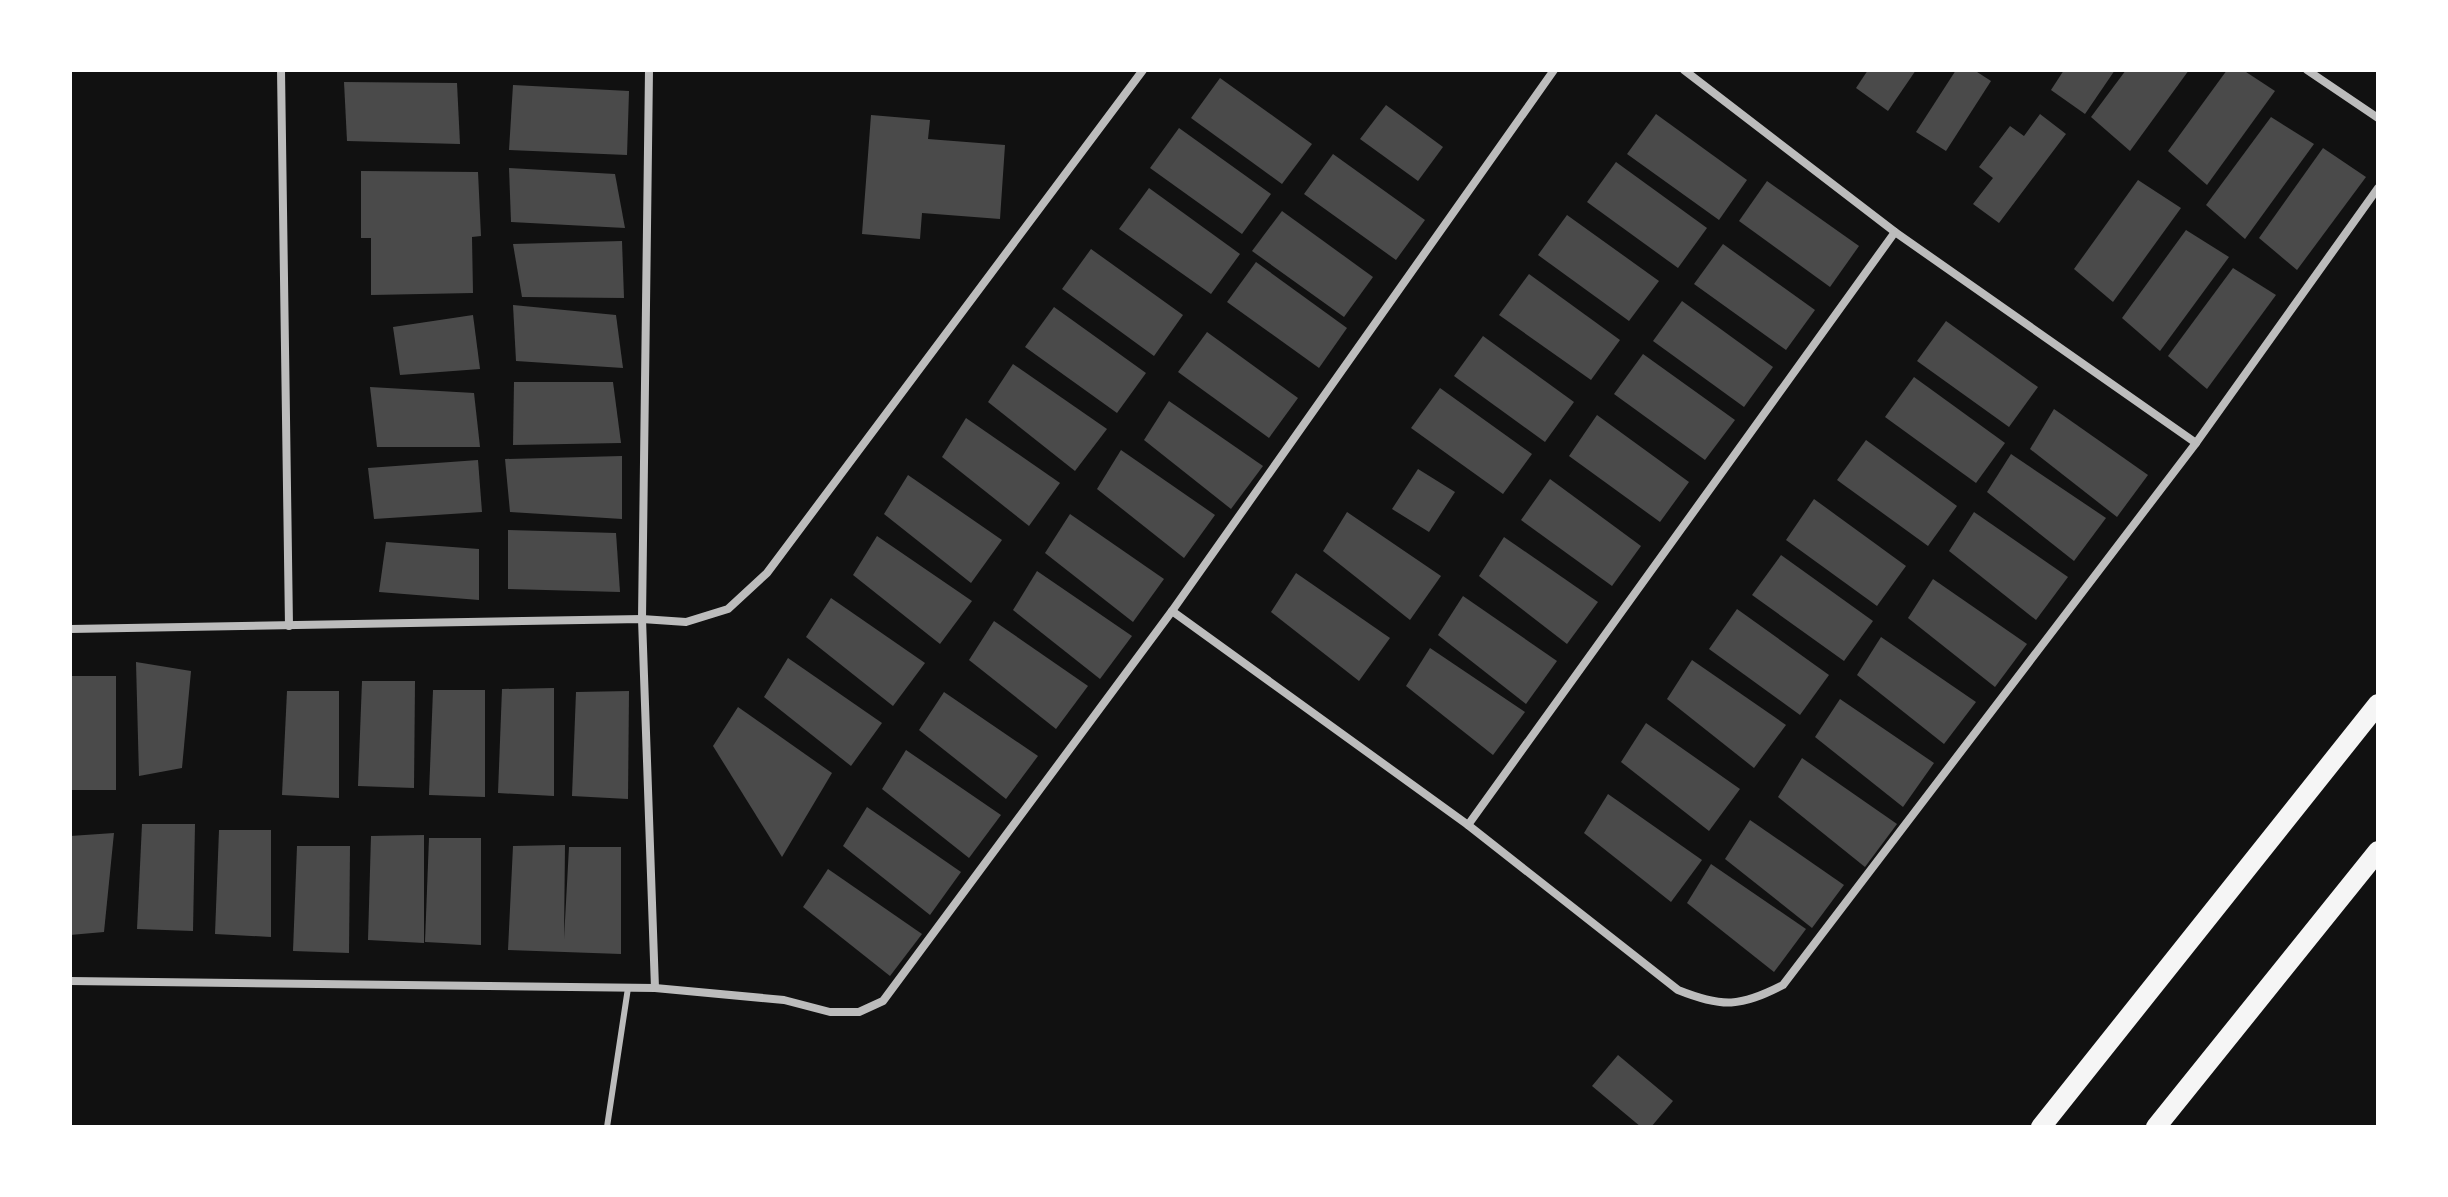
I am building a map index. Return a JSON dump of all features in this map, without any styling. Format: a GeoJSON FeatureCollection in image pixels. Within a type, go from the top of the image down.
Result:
{"type":"FeatureCollection","features":[{"type":"Feature","properties":{"kind":"main road"},"geometry":{"type":"LineString","coordinates":[[2041,1127],[2378,704]]}},
{"type":"Feature","properties":{"kind":"main road"},"geometry":{"type":"LineString","coordinates":[[2156,1127],[2378,851]]}},
{"type":"Feature","properties":{"kind":"street"},"geometry":{"type":"LineString","coordinates":[[281,70],[289,626]]}},
{"type":"Feature","properties":{"kind":"street"},"geometry":{"type":"LineString","coordinates":[[649,70],[642,619],[655,988]]}},
{"type":"Feature","properties":{"kind":"street"},"geometry":{"type":"LineString","coordinates":[[70,629],[642,619],[686,622],[728,609],[767,573],[1143,70]]}},
{"type":"Feature","properties":{"kind":"street"},"geometry":{"type":"LineString","coordinates":[[70,981],[655,988],[784,1000],[830,1012],[859,1012],[883,1001],[1172,611],[1554,70]]}},
{"type":"Feature","properties":{"kind":"street"},"geometry":{"type":"LineString","coordinates":[[1684,70],[1895,232],[2196,443]]}},
{"type":"Feature","properties":{"kind":"street"},"geometry":{"type":"LineString","coordinates":[[2307,70],[2378,118]]}},
{"type":"Feature","properties":{"kind":"street"},"geometry":{"type":"LineString","coordinates":[[1172,611],[1468,825],[1678,990],[1705,1001],[1734,1004],[1760,996],[1783,985],[2196,443],[2378,188]]}},
{"type":"Feature","properties":{"kind":"street"},"geometry":{"type":"LineString","coordinates":[[1468,825],[1895,232]]}},
{"type":"Feature","properties":{"kind":"lane"},"geometry":{"type":"LineString","coordinates":[[607,1127],[628,988]]}},
{"type":"Feature","properties":{"kind":"building"},"geometry":{"type":"Polygon","coordinates":[[[1868,70],[1916,70],[1888,111],[1856,88],[1868,70]]]}},
{"type":"Feature","properties":{"kind":"building"},"geometry":{"type":"Polygon","coordinates":[[[1956,70],[1974,70],[1991,81],[1946,151],[1916,132],[1956,70]]]}},
{"type":"Feature","properties":{"kind":"building"},"geometry":{"type":"Polygon","coordinates":[[[2064,70],[2115,70],[2085,114],[2051,90],[2064,70]]]}},
{"type":"Feature","properties":{"kind":"building"},"geometry":{"type":"Polygon","coordinates":[[[2126,70],[2189,70],[2130,151],[2091,117],[2126,70]]]}},
{"type":"Feature","properties":{"kind":"building"},"geometry":{"type":"Polygon","coordinates":[[[2227,70],[2243,70],[2275,91],[2207,185],[2168,151],[2227,70]]]}},
{"type":"Feature","properties":{"kind":"building"},"geometry":{"type":"Polygon","coordinates":[[[1220,78],[1312,144],[1282,184],[1191,118],[1220,78]]]}},
{"type":"Feature","properties":{"kind":"building"},"geometry":{"type":"Polygon","coordinates":[[[344,82],[457,83],[460,144],[347,141],[344,82]]]}},
{"type":"Feature","properties":{"kind":"building"},"geometry":{"type":"Polygon","coordinates":[[[513,85],[629,91],[627,155],[509,150],[513,85]]]}},
{"type":"Feature","properties":{"kind":"building"},"geometry":{"type":"Polygon","coordinates":[[[1386,105],[1443,147],[1418,181],[1360,139],[1386,105]]]}},
{"type":"Feature","properties":{"kind":"building"},"geometry":{"type":"Polygon","coordinates":[[[1656,114],[1747,180],[1719,220],[1627,154],[1656,114]]]}},
{"type":"Feature","properties":{"kind":"building"},"geometry":{"type":"Polygon","coordinates":[[[2040,114],[2066,134],[1999,223],[1973,204],[1993,178],[1979,167],[2010,126],[2024,136],[2040,114]]]}},
{"type":"Feature","properties":{"kind":"building"},"geometry":{"type":"Polygon","coordinates":[[[871,115],[930,120],[928,139],[1005,145],[1000,219],[922,213],[920,239],[862,234],[871,115]]]}},
{"type":"Feature","properties":{"kind":"building"},"geometry":{"type":"Polygon","coordinates":[[[2271,117],[2314,144],[2245,239],[2206,205],[2271,117]]]}},
{"type":"Feature","properties":{"kind":"building"},"geometry":{"type":"Polygon","coordinates":[[[1179,128],[1271,194],[1242,234],[1150,168],[1179,128]]]}},
{"type":"Feature","properties":{"kind":"building"},"geometry":{"type":"Polygon","coordinates":[[[2323,148],[2366,177],[2297,270],[2259,238],[2323,148]]]}},
{"type":"Feature","properties":{"kind":"building"},"geometry":{"type":"Polygon","coordinates":[[[1333,154],[1425,220],[1396,260],[1304,194],[1333,154]]]}},
{"type":"Feature","properties":{"kind":"building"},"geometry":{"type":"Polygon","coordinates":[[[1616,162],[1707,228],[1678,268],[1587,202],[1616,162]]]}},
{"type":"Feature","properties":{"kind":"building"},"geometry":{"type":"Polygon","coordinates":[[[509,168],[615,174],[625,228],[511,222],[509,168]]]}},
{"type":"Feature","properties":{"kind":"building"},"geometry":{"type":"Polygon","coordinates":[[[361,171],[478,172],[481,236],[472,237],[473,293],[371,295],[371,238],[361,238],[361,171]]]}},
{"type":"Feature","properties":{"kind":"building"},"geometry":{"type":"Polygon","coordinates":[[[2138,180],[2181,208],[2113,302],[2074,269],[2138,180]]]}},
{"type":"Feature","properties":{"kind":"building"},"geometry":{"type":"Polygon","coordinates":[[[1767,181],[1859,246],[1830,287],[1739,221],[1767,181]]]}},
{"type":"Feature","properties":{"kind":"building"},"geometry":{"type":"Polygon","coordinates":[[[1149,188],[1240,254],[1211,294],[1119,229],[1149,188]]]}},
{"type":"Feature","properties":{"kind":"building"},"geometry":{"type":"Polygon","coordinates":[[[1282,211],[1373,277],[1344,317],[1252,251],[1282,211]]]}},
{"type":"Feature","properties":{"kind":"building"},"geometry":{"type":"Polygon","coordinates":[[[1567,215],[1659,281],[1629,321],[1538,255],[1567,215]]]}},
{"type":"Feature","properties":{"kind":"building"},"geometry":{"type":"Polygon","coordinates":[[[2186,230],[2229,257],[2160,351],[2122,318],[2186,230]]]}},
{"type":"Feature","properties":{"kind":"building"},"geometry":{"type":"Polygon","coordinates":[[[622,241],[624,298],[522,297],[513,244],[622,241]]]}},
{"type":"Feature","properties":{"kind":"building"},"geometry":{"type":"Polygon","coordinates":[[[1723,244],[1815,310],[1786,350],[1694,284],[1723,244]]]}},
{"type":"Feature","properties":{"kind":"building"},"geometry":{"type":"Polygon","coordinates":[[[1091,249],[1183,315],[1154,356],[1062,289],[1091,249]]]}},
{"type":"Feature","properties":{"kind":"building"},"geometry":{"type":"Polygon","coordinates":[[[1256,262],[1347,328],[1319,368],[1227,302],[1256,262]]]}},
{"type":"Feature","properties":{"kind":"building"},"geometry":{"type":"Polygon","coordinates":[[[2233,268],[2276,295],[2207,389],[2168,356],[2233,268]]]}},
{"type":"Feature","properties":{"kind":"building"},"geometry":{"type":"Polygon","coordinates":[[[1529,274],[1620,340],[1591,380],[1499,315],[1529,274]]]}},
{"type":"Feature","properties":{"kind":"building"},"geometry":{"type":"Polygon","coordinates":[[[1682,301],[1773,367],[1744,407],[1653,341],[1682,301]]]}},
{"type":"Feature","properties":{"kind":"building"},"geometry":{"type":"Polygon","coordinates":[[[513,305],[616,315],[623,368],[516,361],[513,305]]]}},
{"type":"Feature","properties":{"kind":"building"},"geometry":{"type":"Polygon","coordinates":[[[1054,307],[1146,373],[1117,413],[1025,347],[1054,307]]]}},
{"type":"Feature","properties":{"kind":"building"},"geometry":{"type":"Polygon","coordinates":[[[473,315],[480,369],[400,375],[393,327],[473,315]]]}},
{"type":"Feature","properties":{"kind":"building"},"geometry":{"type":"Polygon","coordinates":[[[1946,321],[2038,387],[2009,427],[1917,361],[1946,321]]]}},
{"type":"Feature","properties":{"kind":"building"},"geometry":{"type":"Polygon","coordinates":[[[1207,332],[1298,398],[1269,438],[1178,372],[1207,332]]]}},
{"type":"Feature","properties":{"kind":"building"},"geometry":{"type":"Polygon","coordinates":[[[1483,336],[1574,402],[1545,442],[1454,376],[1483,336]]]}},
{"type":"Feature","properties":{"kind":"building"},"geometry":{"type":"Polygon","coordinates":[[[1643,354],[1735,420],[1705,460],[1614,394],[1643,354]]]}},
{"type":"Feature","properties":{"kind":"building"},"geometry":{"type":"Polygon","coordinates":[[[1013,364],[1107,429],[1075,471],[988,402],[1013,364]]]}},
{"type":"Feature","properties":{"kind":"building"},"geometry":{"type":"Polygon","coordinates":[[[1914,377],[2005,443],[1976,483],[1885,417],[1914,377]]]}},
{"type":"Feature","properties":{"kind":"building"},"geometry":{"type":"Polygon","coordinates":[[[514,382],[613,382],[621,443],[513,445],[514,382]]]}},
{"type":"Feature","properties":{"kind":"building"},"geometry":{"type":"Polygon","coordinates":[[[370,387],[474,393],[480,447],[377,447],[370,387]]]}},
{"type":"Feature","properties":{"kind":"building"},"geometry":{"type":"Polygon","coordinates":[[[1440,388],[1532,454],[1503,494],[1411,428],[1440,388]]]}},
{"type":"Feature","properties":{"kind":"building"},"geometry":{"type":"Polygon","coordinates":[[[1169,401],[1263,466],[1231,509],[1144,440],[1169,401]]]}},
{"type":"Feature","properties":{"kind":"building"},"geometry":{"type":"Polygon","coordinates":[[[2054,409],[2148,475],[2117,517],[2030,449],[2054,409]]]}},
{"type":"Feature","properties":{"kind":"building"},"geometry":{"type":"Polygon","coordinates":[[[1597,415],[1689,482],[1660,522],[1569,456],[1597,415]]]}},
{"type":"Feature","properties":{"kind":"building"},"geometry":{"type":"Polygon","coordinates":[[[966,418],[1060,483],[1029,526],[942,457],[966,418]]]}},
{"type":"Feature","properties":{"kind":"building"},"geometry":{"type":"Polygon","coordinates":[[[1866,440],[1957,506],[1928,546],[1837,480],[1866,440]]]}},
{"type":"Feature","properties":{"kind":"building"},"geometry":{"type":"Polygon","coordinates":[[[1121,450],[1215,515],[1184,558],[1097,489],[1121,450]]]}},
{"type":"Feature","properties":{"kind":"building"},"geometry":{"type":"Polygon","coordinates":[[[2011,454],[2106,518],[2074,561],[1987,492],[2011,454]]]}},
{"type":"Feature","properties":{"kind":"building"},"geometry":{"type":"Polygon","coordinates":[[[622,456],[622,519],[510,512],[505,459],[622,456]]]}},
{"type":"Feature","properties":{"kind":"building"},"geometry":{"type":"Polygon","coordinates":[[[478,460],[482,512],[374,519],[368,468],[478,460]]]}},
{"type":"Feature","properties":{"kind":"building"},"geometry":{"type":"Polygon","coordinates":[[[1418,469],[1455,492],[1429,532],[1392,509],[1418,469]]]}},
{"type":"Feature","properties":{"kind":"building"},"geometry":{"type":"Polygon","coordinates":[[[908,475],[1002,540],[971,583],[884,514],[908,475]]]}},
{"type":"Feature","properties":{"kind":"building"},"geometry":{"type":"Polygon","coordinates":[[[1550,479],[1641,546],[1612,586],[1521,520],[1550,479]]]}},
{"type":"Feature","properties":{"kind":"building"},"geometry":{"type":"Polygon","coordinates":[[[1814,499],[1906,566],[1877,606],[1786,540],[1814,499]]]}},
{"type":"Feature","properties":{"kind":"building"},"geometry":{"type":"Polygon","coordinates":[[[1347,512],[1441,576],[1410,620],[1323,551],[1347,512]]]}},
{"type":"Feature","properties":{"kind":"building"},"geometry":{"type":"Polygon","coordinates":[[[1974,512],[2068,577],[2036,620],[1949,551],[1974,512]]]}},
{"type":"Feature","properties":{"kind":"building"},"geometry":{"type":"Polygon","coordinates":[[[1070,514],[1164,579],[1133,622],[1045,553],[1070,514]]]}},
{"type":"Feature","properties":{"kind":"building"},"geometry":{"type":"Polygon","coordinates":[[[508,530],[616,533],[620,592],[508,589],[508,530]]]}},
{"type":"Feature","properties":{"kind":"building"},"geometry":{"type":"Polygon","coordinates":[[[877,536],[972,601],[940,644],[853,575],[877,536]]]}},
{"type":"Feature","properties":{"kind":"building"},"geometry":{"type":"Polygon","coordinates":[[[1504,537],[1598,602],[1567,644],[1479,576],[1504,537]]]}},
{"type":"Feature","properties":{"kind":"building"},"geometry":{"type":"Polygon","coordinates":[[[386,542],[479,549],[479,600],[379,592],[386,542]]]}},
{"type":"Feature","properties":{"kind":"building"},"geometry":{"type":"Polygon","coordinates":[[[1781,555],[1873,621],[1844,661],[1752,595],[1781,555]]]}},
{"type":"Feature","properties":{"kind":"building"},"geometry":{"type":"Polygon","coordinates":[[[1037,571],[1132,636],[1100,679],[1013,610],[1037,571]]]}},
{"type":"Feature","properties":{"kind":"building"},"geometry":{"type":"Polygon","coordinates":[[[1296,573],[1390,638],[1359,681],[1271,612],[1296,573]]]}},
{"type":"Feature","properties":{"kind":"building"},"geometry":{"type":"Polygon","coordinates":[[[1933,579],[2027,644],[1995,687],[1908,618],[1933,579]]]}},
{"type":"Feature","properties":{"kind":"building"},"geometry":{"type":"Polygon","coordinates":[[[1463,596],[1557,661],[1526,704],[1438,635],[1463,596]]]}},
{"type":"Feature","properties":{"kind":"building"},"geometry":{"type":"Polygon","coordinates":[[[831,598],[925,663],[893,706],[806,637],[831,598]]]}},
{"type":"Feature","properties":{"kind":"building"},"geometry":{"type":"Polygon","coordinates":[[[1737,609],[1829,675],[1800,715],[1709,649],[1737,609]]]}},
{"type":"Feature","properties":{"kind":"building"},"geometry":{"type":"Polygon","coordinates":[[[994,621],[1088,686],[1056,729],[969,660],[994,621]]]}},
{"type":"Feature","properties":{"kind":"building"},"geometry":{"type":"Polygon","coordinates":[[[1881,637],[1976,702],[1944,744],[1857,675],[1881,637]]]}},
{"type":"Feature","properties":{"kind":"building"},"geometry":{"type":"Polygon","coordinates":[[[1430,648],[1525,712],[1493,755],[1406,686],[1430,648]]]}},
{"type":"Feature","properties":{"kind":"building"},"geometry":{"type":"Polygon","coordinates":[[[788,658],[882,723],[851,766],[764,697],[788,658]]]}},
{"type":"Feature","properties":{"kind":"building"},"geometry":{"type":"Polygon","coordinates":[[[1692,660],[1786,725],[1754,768],[1667,699],[1692,660]]]}},
{"type":"Feature","properties":{"kind":"building"},"geometry":{"type":"Polygon","coordinates":[[[136,662],[191,671],[182,768],[139,776],[136,662]]]}},
{"type":"Feature","properties":{"kind":"building"},"geometry":{"type":"Polygon","coordinates":[[[70,676],[116,676],[116,790],[70,790],[70,676]]]}},
{"type":"Feature","properties":{"kind":"building"},"geometry":{"type":"Polygon","coordinates":[[[362,681],[415,681],[414,788],[358,786],[362,681]]]}},
{"type":"Feature","properties":{"kind":"building"},"geometry":{"type":"Polygon","coordinates":[[[554,688],[554,796],[498,793],[502,689],[554,688]]]}},
{"type":"Feature","properties":{"kind":"building"},"geometry":{"type":"Polygon","coordinates":[[[433,690],[485,690],[485,797],[429,795],[433,690]]]}},
{"type":"Feature","properties":{"kind":"building"},"geometry":{"type":"Polygon","coordinates":[[[287,691],[339,691],[339,798],[282,795],[287,691]]]}},
{"type":"Feature","properties":{"kind":"building"},"geometry":{"type":"Polygon","coordinates":[[[629,691],[628,799],[572,796],[576,692],[629,691]]]}},
{"type":"Feature","properties":{"kind":"building"},"geometry":{"type":"Polygon","coordinates":[[[944,692],[1038,756],[1006,799],[919,730],[944,692]]]}},
{"type":"Feature","properties":{"kind":"building"},"geometry":{"type":"Polygon","coordinates":[[[1840,699],[1934,763],[1903,807],[1815,737],[1840,699]]]}},
{"type":"Feature","properties":{"kind":"building"},"geometry":{"type":"Polygon","coordinates":[[[738,707],[832,773],[782,857],[713,746],[738,707]]]}},
{"type":"Feature","properties":{"kind":"building"},"geometry":{"type":"Polygon","coordinates":[[[1646,723],[1740,789],[1709,831],[1621,762],[1646,723]]]}},
{"type":"Feature","properties":{"kind":"building"},"geometry":{"type":"Polygon","coordinates":[[[906,750],[1001,815],[969,858],[882,789],[906,750]]]}},
{"type":"Feature","properties":{"kind":"building"},"geometry":{"type":"Polygon","coordinates":[[[1802,758],[1897,824],[1865,867],[1778,797],[1802,758]]]}},
{"type":"Feature","properties":{"kind":"building"},"geometry":{"type":"Polygon","coordinates":[[[1608,794],[1702,860],[1671,902],[1584,833],[1608,794]]]}},
{"type":"Feature","properties":{"kind":"building"},"geometry":{"type":"Polygon","coordinates":[[[867,807],[961,872],[930,915],[843,846],[867,807]]]}},
{"type":"Feature","properties":{"kind":"building"},"geometry":{"type":"Polygon","coordinates":[[[1750,820],[1844,885],[1812,928],[1725,859],[1750,820]]]}},
{"type":"Feature","properties":{"kind":"building"},"geometry":{"type":"Polygon","coordinates":[[[142,824],[195,824],[193,931],[137,929],[142,824]]]}},
{"type":"Feature","properties":{"kind":"building"},"geometry":{"type":"Polygon","coordinates":[[[219,830],[271,830],[271,937],[215,934],[219,830]]]}},
{"type":"Feature","properties":{"kind":"building"},"geometry":{"type":"Polygon","coordinates":[[[114,833],[104,932],[70,935],[70,836],[114,833]]]}},
{"type":"Feature","properties":{"kind":"building"},"geometry":{"type":"Polygon","coordinates":[[[424,835],[424,943],[368,940],[371,836],[424,835]]]}},
{"type":"Feature","properties":{"kind":"building"},"geometry":{"type":"Polygon","coordinates":[[[429,838],[481,838],[481,945],[425,942],[429,838]]]}},
{"type":"Feature","properties":{"kind":"building"},"geometry":{"type":"Polygon","coordinates":[[[565,845],[564,939],[569,847],[621,847],[621,954],[508,950],[513,846],[565,845]]]}},
{"type":"Feature","properties":{"kind":"building"},"geometry":{"type":"Polygon","coordinates":[[[297,846],[350,846],[349,953],[293,951],[297,846]]]}},
{"type":"Feature","properties":{"kind":"building"},"geometry":{"type":"Polygon","coordinates":[[[1711,864],[1806,929],[1774,972],[1687,903],[1711,864]]]}},
{"type":"Feature","properties":{"kind":"building"},"geometry":{"type":"Polygon","coordinates":[[[828,869],[922,934],[890,976],[803,907],[828,869]]]}},
{"type":"Feature","properties":{"kind":"building"},"geometry":{"type":"Polygon","coordinates":[[[1618,1055],[1673,1101],[1651,1127],[1641,1127],[1592,1086],[1618,1055]]]}}]}
